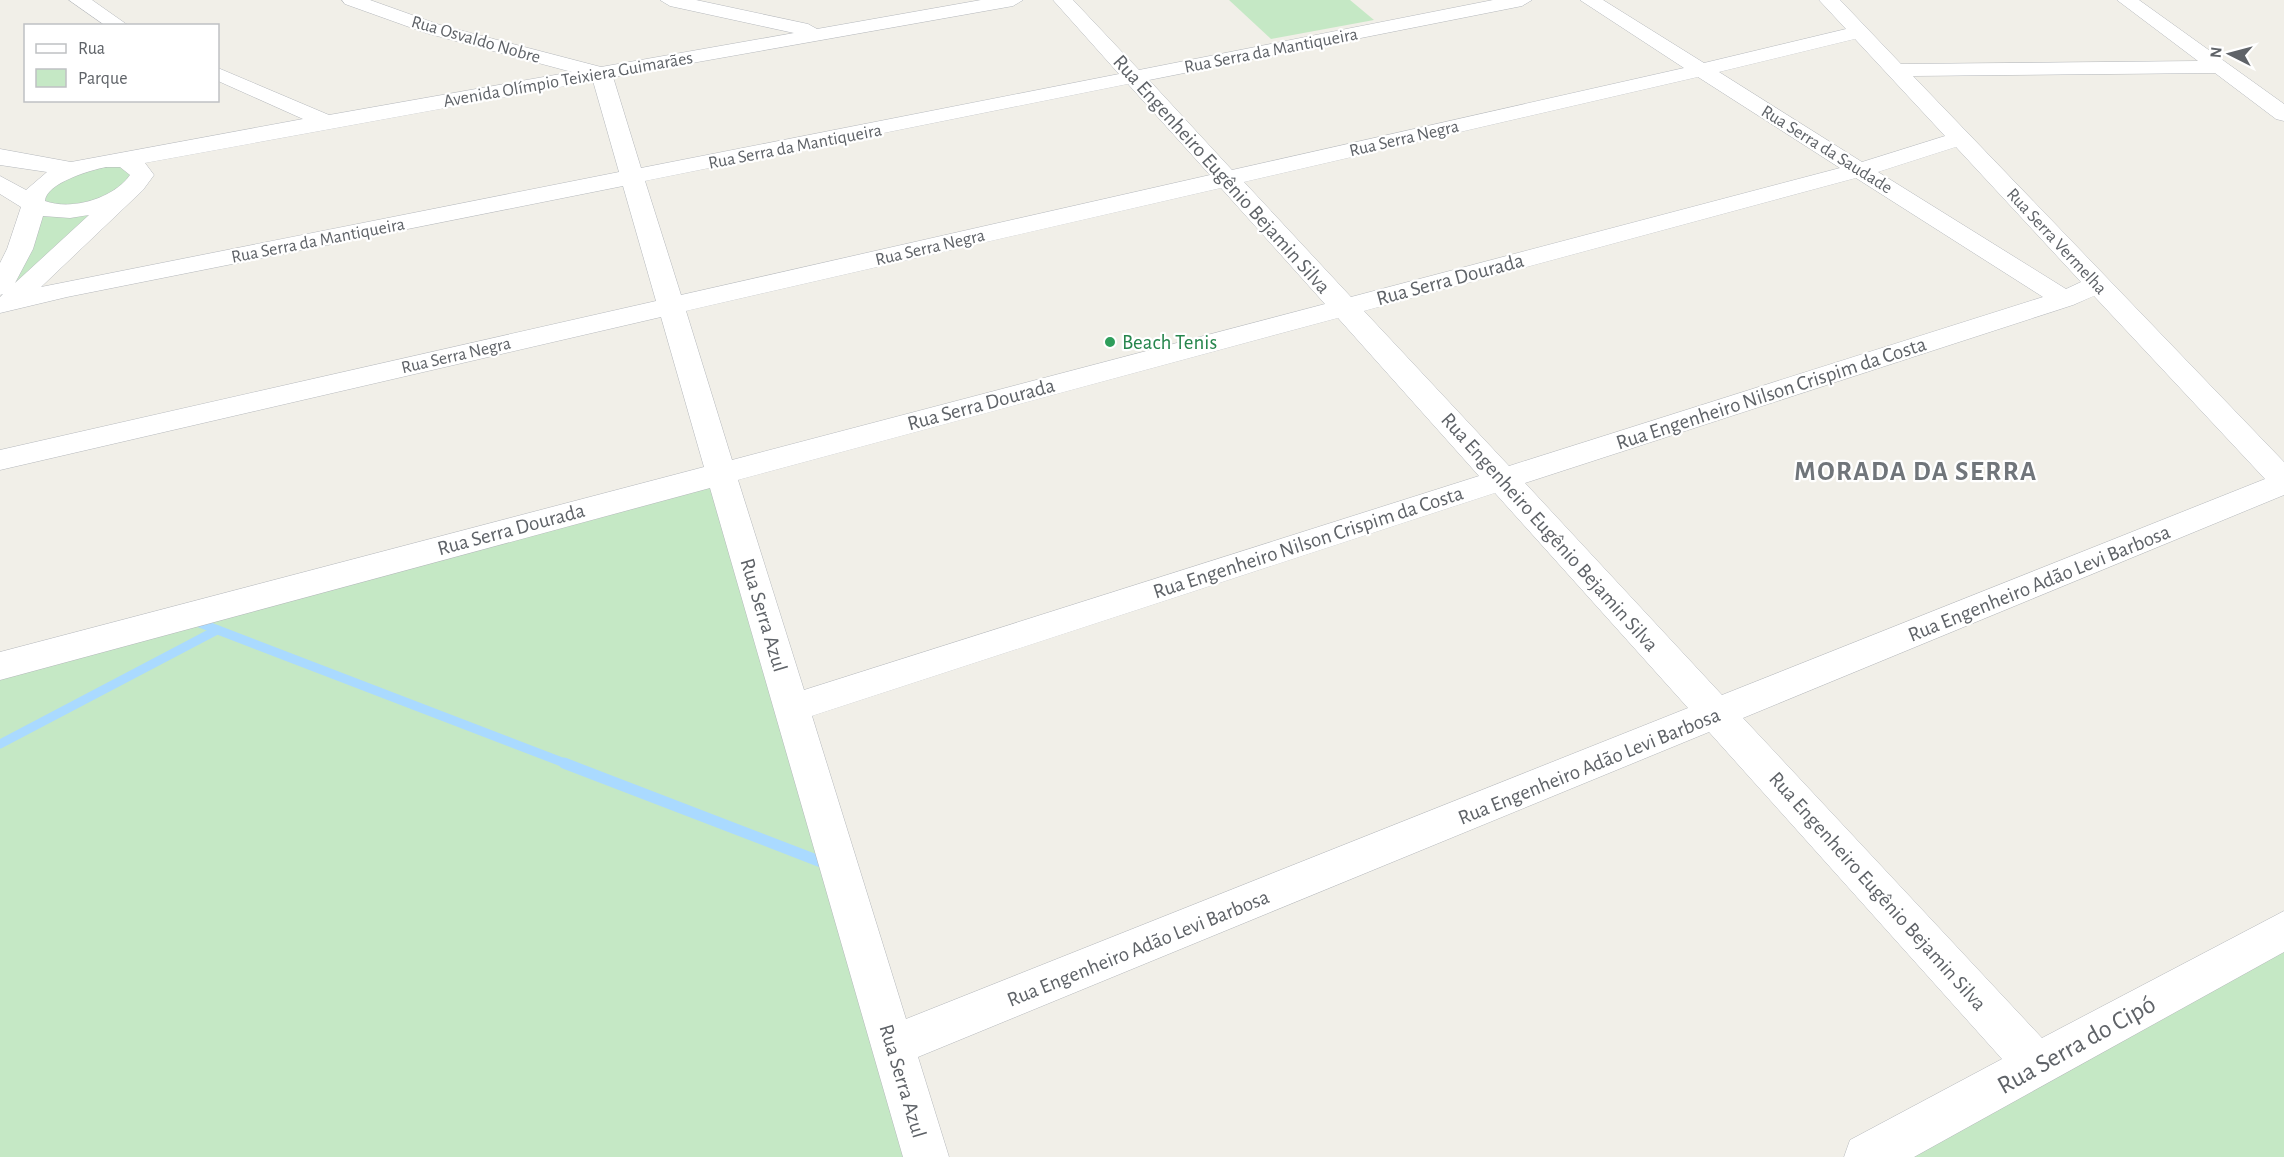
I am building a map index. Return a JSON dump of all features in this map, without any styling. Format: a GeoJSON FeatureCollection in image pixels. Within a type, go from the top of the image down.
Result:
{"type":"FeatureCollection","features":[{"type":"Feature","properties":{"kind":"street"},"geometry":{"type":"LineString","coordinates":[[79,0],[117,24]]}},
{"type":"Feature","properties":{"kind":"street","name":"Rua Osvaldo Nobre"},"geometry":{"type":"LineString","coordinates":[[352,0],[432,29],[602,73]]}},
{"type":"Feature","properties":{"kind":"street"},"geometry":{"type":"LineString","coordinates":[[670,0],[825,33]]}},
{"type":"Feature","properties":{"kind":"street","name":"Avenida Olímpio Teixiera Guimarães"},"geometry":{"type":"LineString","coordinates":[[71,169],[99,162],[124,161],[189,146],[1013,0]]}},
{"type":"Feature","properties":{"kind":"street","name":"Rua Engenheiro Eugênio Bejamin Silva"},"geometry":{"type":"LineString","coordinates":[[1063,0],[2037,1065]]}},
{"type":"Feature","properties":{"kind":"street","name":"Rua Serra da Mantiqueira"},"geometry":{"type":"LineString","coordinates":[[4,298],[67,289],[633,178],[1522,0]]}},
{"type":"Feature","properties":{"kind":"street","name":"Rua Serra da Saudade"},"geometry":{"type":"LineString","coordinates":[[1590,0],[2064,299]]}},
{"type":"Feature","properties":{"kind":"street","name":"Rua Serra Vermelha"},"geometry":{"type":"LineString","coordinates":[[1829,0],[2284,482]]}},
{"type":"Feature","properties":{"kind":"street"},"geometry":{"type":"LineString","coordinates":[[2127,0],[2284,114]]}},
{"type":"Feature","properties":{"kind":"street","name":"Rua Serra Negra"},"geometry":{"type":"LineString","coordinates":[[0,460],[1702,70],[1859,32]]}},
{"type":"Feature","properties":{"kind":"street"},"geometry":{"type":"LineString","coordinates":[[1896,70],[2219,67]]}},
{"type":"Feature","properties":{"kind":"street","name":"Rua Serra Azul"},"geometry":{"type":"LineString","coordinates":[[602,73],[926,1157]]}},
{"type":"Feature","properties":{"kind":"street"},"geometry":{"type":"LineString","coordinates":[[219,75],[327,122]]}},
{"type":"Feature","properties":{"kind":"street","name":"Rua Serra Dourada"},"geometry":{"type":"LineString","coordinates":[[0,666],[1859,170],[1960,139]]}},
{"type":"Feature","properties":{"kind":"street"},"geometry":{"type":"LineString","coordinates":[[4,298],[132,188],[189,146]]}},
{"type":"Feature","properties":{"kind":"street"},"geometry":{"type":"LineString","coordinates":[[0,156],[5,159],[71,169]]}},
{"type":"Feature","properties":{"kind":"street"},"geometry":{"type":"LineString","coordinates":[[0,183],[41,208],[68,211],[102,203],[132,188],[142,175],[140,169],[124,161]]}},
{"type":"Feature","properties":{"kind":"street"},"geometry":{"type":"LineString","coordinates":[[4,298],[34,204],[32,197],[44,182],[71,169]]}},
{"type":"Feature","properties":{"kind":"street","name":"Rua Engenheiro Nilson Crispim da Costa"},"geometry":{"type":"LineString","coordinates":[[792,708],[2064,299],[2098,284]]}},
{"type":"Feature","properties":{"kind":"street","name":"Rua Engenheiro Adão Levi Barbosa"},"geometry":{"type":"LineString","coordinates":[[893,1046],[1717,715],[2284,482]]}},
{"type":"Feature","properties":{"kind":"street","name":"Rua Serra do Cipó"},"geometry":{"type":"LineString","coordinates":[[1867,1157],[2284,930]]}},
{"type":"Feature","properties":{"kind":"green space"},"geometry":{"type":"Polygon","coordinates":[[[1229,0],[1350,0],[1374,20],[1271,39],[1229,0]]]}},
{"type":"Feature","properties":{"kind":"green space"},"geometry":{"type":"Polygon","coordinates":[[[118,163],[136,176],[95,203],[50,207],[38,196],[49,182],[118,163]]]}},
{"type":"Feature","properties":{"kind":"green space"},"geometry":{"type":"Polygon","coordinates":[[[111,202],[3,294],[38,212],[111,202]]]}},
{"type":"Feature","properties":{"kind":"green space"},"geometry":{"type":"Polygon","coordinates":[[[721,473],[926,1157],[0,1157],[0,666],[721,473]]]}},
{"type":"Feature","properties":{"kind":"green space"},"geometry":{"type":"Polygon","coordinates":[[[2284,930],[2284,1157],[1867,1157],[2284,930]]]}},
{"type":"Feature","properties":{"kind":"waterway"},"geometry":{"type":"LineString","coordinates":[[192,620],[567,764]]}},
{"type":"Feature","properties":{"kind":"waterway"},"geometry":{"type":"LineString","coordinates":[[0,744],[217,630]]}},
{"type":"Feature","properties":{"kind":"waterway"},"geometry":{"type":"LineString","coordinates":[[564,763],[829,865]]}},
{"type":"Feature","properties":{"kind":"place","name":"Beach Tenis"},"geometry":{"type":"Point","coordinates":[1110,342]}},
{"type":"Feature","properties":{"kind":"district","name":"MORADA DA SERRA"},"geometry":{"type":"Point","coordinates":[1916,471]}}]}
